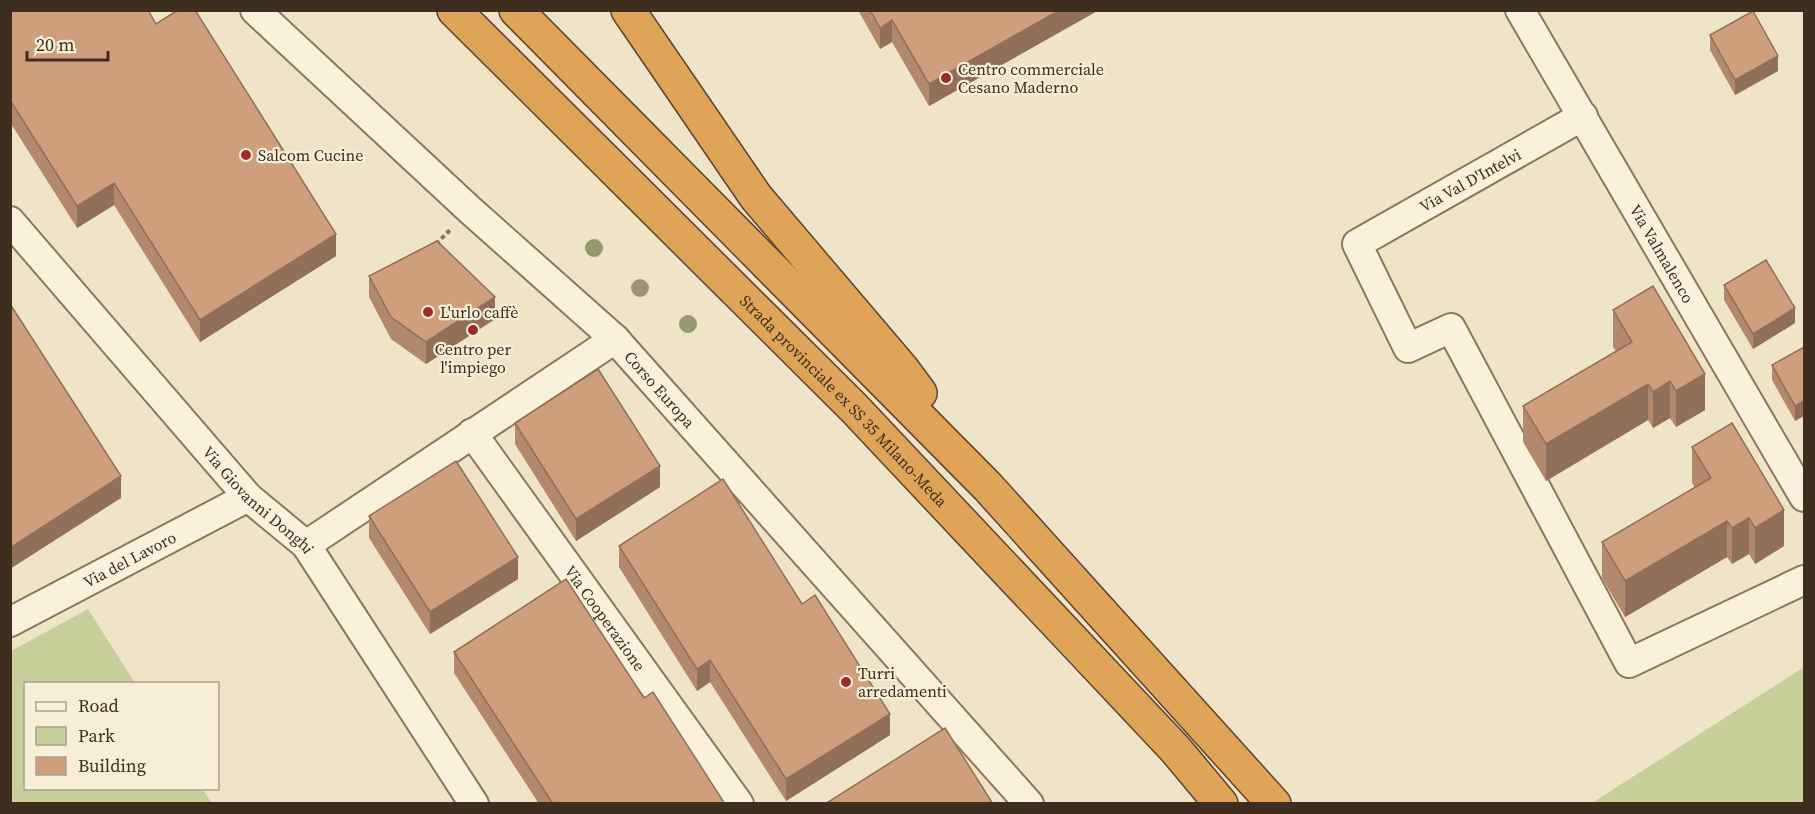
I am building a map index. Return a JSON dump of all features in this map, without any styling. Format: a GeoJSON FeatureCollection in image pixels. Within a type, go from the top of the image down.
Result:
{"type":"FeatureCollection","features":[{"type":"Feature","properties":{"kind":"highway","name":"Strada provinciale ex SS 35 Milano-Meda"},"geometry":{"type":"LineString","coordinates":[[454,10],[854,408],[1176,750],[1221,804]]}},
{"type":"Feature","properties":{"kind":"highway"},"geometry":{"type":"LineString","coordinates":[[516,10],[988,486],[1274,804]]}},
{"type":"Feature","properties":{"kind":"highway"},"geometry":{"type":"LineString","coordinates":[[628,10],[756,197],[903,370],[988,486]]}},
{"type":"Feature","properties":{"kind":"street","name":"Corso Europa"},"geometry":{"type":"LineString","coordinates":[[255,10],[470,210],[615,339],[1029,804]]}},
{"type":"Feature","properties":{"kind":"street","name":"Via Valmalenco"},"geometry":{"type":"LineString","coordinates":[[1520,10],[1804,497]]}},
{"type":"Feature","properties":{"kind":"street","name":"Via Val D'Intelvi"},"geometry":{"type":"LineString","coordinates":[[1583,116],[1357,244],[1408,348],[1451,328],[1629,663],[1804,580]]}},
{"type":"Feature","properties":{"kind":"street","name":"Via Giovanni Donghi"},"geometry":{"type":"LineString","coordinates":[[10,221],[248,497],[306,545],[474,804]]}},
{"type":"Feature","properties":{"kind":"street"},"geometry":{"type":"LineString","coordinates":[[306,545],[615,339]]}},
{"type":"Feature","properties":{"kind":"street","name":"Via Cooperazione"},"geometry":{"type":"LineString","coordinates":[[472,433],[739,804]]}},
{"type":"Feature","properties":{"kind":"street","name":"Via del Lavoro"},"geometry":{"type":"LineString","coordinates":[[10,622],[248,497]]}},
{"type":"Feature","properties":{"kind":"path"},"geometry":{"type":"LineString","coordinates":[[431,248],[470,210]]}},
{"type":"Feature","properties":{"kind":"green space"},"geometry":{"type":"Polygon","coordinates":[[[88,609],[134,682],[24,682],[24,790],[203,790],[212,803],[11,803],[11,651],[88,609]]]}},
{"type":"Feature","properties":{"kind":"green space"},"geometry":{"type":"Polygon","coordinates":[[[1804,667],[1804,803],[1592,803],[1804,667]]]}},
{"type":"Feature","properties":{"kind":"building"},"geometry":{"type":"Polygon","coordinates":[[[10,10],[148,10],[156,24],[178,10],[195,10],[336,234],[200,320],[114,183],[77,206],[10,100],[10,10]]]}},
{"type":"Feature","properties":{"kind":"building"},"geometry":{"type":"Polygon","coordinates":[[[870,10],[1060,10],[929,84],[892,20],[880,28],[870,10]]]}},
{"type":"Feature","properties":{"kind":"building"},"geometry":{"type":"Polygon","coordinates":[[[1753,11],[1778,56],[1735,80],[1710,35],[1753,11]]]}},
{"type":"Feature","properties":{"kind":"building"},"geometry":{"type":"Polygon","coordinates":[[[437,241],[495,297],[426,342],[391,317],[369,276],[437,241]]]}},
{"type":"Feature","properties":{"kind":"building"},"geometry":{"type":"Polygon","coordinates":[[[1766,260],[1795,308],[1753,334],[1724,285],[1766,260]]]}},
{"type":"Feature","properties":{"kind":"building"},"geometry":{"type":"Polygon","coordinates":[[[1653,286],[1705,374],[1676,391],[1670,381],[1653,392],[1648,384],[1546,444],[1523,406],[1632,342],[1613,310],[1653,286]]]}},
{"type":"Feature","properties":{"kind":"building"},"geometry":{"type":"Polygon","coordinates":[[[10,304],[121,476],[10,548],[10,304]]]}},
{"type":"Feature","properties":{"kind":"building"},"geometry":{"type":"Polygon","coordinates":[[[1804,347],[1804,401],[1795,406],[1772,365],[1804,347]]]}},
{"type":"Feature","properties":{"kind":"building"},"geometry":{"type":"Polygon","coordinates":[[[598,369],[660,466],[576,519],[515,423],[598,369]]]}},
{"type":"Feature","properties":{"kind":"building"},"geometry":{"type":"Polygon","coordinates":[[[1732,423],[1784,510],[1755,528],[1749,518],[1732,528],[1727,521],[1625,581],[1602,542],[1711,478],[1692,447],[1732,423]]]}},
{"type":"Feature","properties":{"kind":"building"},"geometry":{"type":"Polygon","coordinates":[[[456,461],[518,557],[430,612],[369,516],[456,461]]]}},
{"type":"Feature","properties":{"kind":"building"},"geometry":{"type":"Polygon","coordinates":[[[723,479],[802,604],[815,595],[890,714],[786,779],[710,660],[697,669],[619,546],[723,479]]]}},
{"type":"Feature","properties":{"kind":"building"},"geometry":{"type":"Polygon","coordinates":[[[566,579],[644,698],[653,692],[725,804],[553,804],[454,652],[566,579]]]}},
{"type":"Feature","properties":{"kind":"building"},"geometry":{"type":"Polygon","coordinates":[[[945,728],[993,804],[825,804],[945,728]]]}},
{"type":"Feature","properties":{"kind":"place","name":"Centro commerciale Cesano Maderno"},"geometry":{"type":"Point","coordinates":[946,78]}},
{"type":"Feature","properties":{"kind":"place","name":"Salcom Cucine"},"geometry":{"type":"Point","coordinates":[246,155]}},
{"type":"Feature","properties":{"kind":"place","name":"L'urlo caffè"},"geometry":{"type":"Point","coordinates":[428,312]}},
{"type":"Feature","properties":{"kind":"place","name":"Centro per l'impiego"},"geometry":{"type":"Point","coordinates":[473,330]}},
{"type":"Feature","properties":{"kind":"place","name":"Turri arredamenti"},"geometry":{"type":"Point","coordinates":[846,682]}}]}
